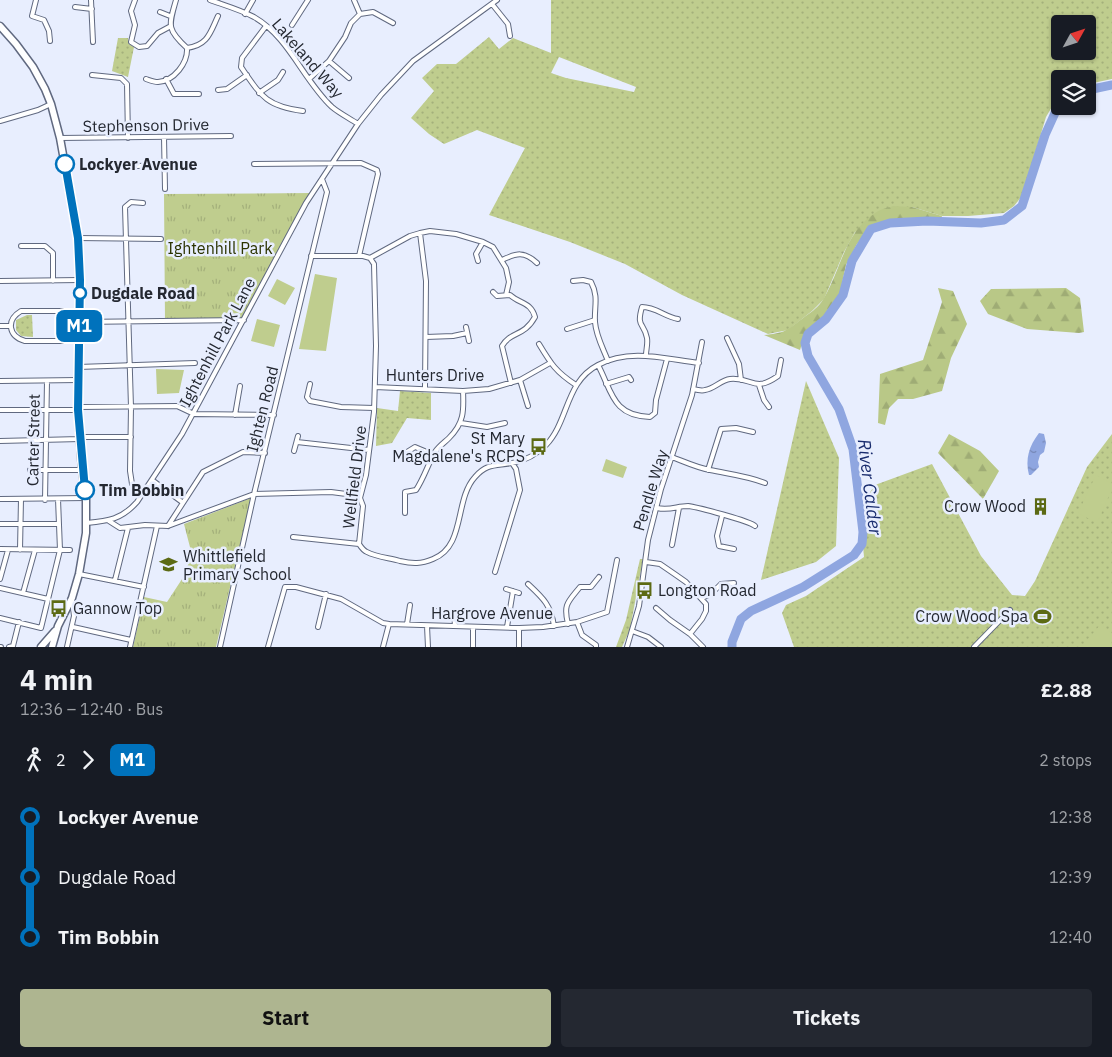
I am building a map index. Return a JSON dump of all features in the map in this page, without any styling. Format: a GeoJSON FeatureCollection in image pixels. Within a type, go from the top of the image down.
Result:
{"type":"FeatureCollection","features":[{"type":"Feature","properties":{"kind":"main road"},"geometry":{"type":"LineString","coordinates":[[0,26],[33,67],[51,104],[60,138],[78,238],[80,280],[78,409],[79,438],[86,498],[86,523],[79,574],[72,598],[58,626],[52,647]]}},
{"type":"Feature","properties":{"kind":"main road"},"geometry":{"type":"LineString","coordinates":[[41,647],[58,626]]}},
{"type":"Feature","properties":{"kind":"street"},"geometry":{"type":"LineString","coordinates":[[36,0],[32,16],[44,20],[49,31],[50,41]]}},
{"type":"Feature","properties":{"kind":"street"},"geometry":{"type":"LineString","coordinates":[[91,0],[93,42]]}},
{"type":"Feature","properties":{"kind":"street"},"geometry":{"type":"LineString","coordinates":[[134,0],[131,11],[135,26],[131,42],[139,47],[147,46],[158,33],[171,26]]}},
{"type":"Feature","properties":{"kind":"street"},"geometry":{"type":"LineString","coordinates":[[176,0],[170,16],[171,26],[179,40],[187,48]]}},
{"type":"Feature","properties":{"kind":"street","name":"Lakeland Way"},"geometry":{"type":"LineString","coordinates":[[210,0],[246,14],[266,26],[279,38],[332,107],[358,124]]}},
{"type":"Feature","properties":{"kind":"street"},"geometry":{"type":"LineString","coordinates":[[246,14],[253,0]]}},
{"type":"Feature","properties":{"kind":"street"},"geometry":{"type":"LineString","coordinates":[[292,25],[308,0]]}},
{"type":"Feature","properties":{"kind":"street"},"geometry":{"type":"LineString","coordinates":[[354,0],[360,14]]}},
{"type":"Feature","properties":{"kind":"street","name":"Ightenhill Park Lane"},"geometry":{"type":"LineString","coordinates":[[86,523],[109,521],[129,511],[152,480],[194,414],[306,203],[358,124],[413,61],[497,0]]}},
{"type":"Feature","properties":{"kind":"street"},"geometry":{"type":"LineString","coordinates":[[492,4],[508,24],[510,36]]}},
{"type":"Feature","properties":{"kind":"street"},"geometry":{"type":"LineString","coordinates":[[75,7],[92,9]]}},
{"type":"Feature","properties":{"kind":"street"},"geometry":{"type":"LineString","coordinates":[[160,12],[170,16]]}},
{"type":"Feature","properties":{"kind":"street"},"geometry":{"type":"LineString","coordinates":[[309,78],[329,61],[345,37],[351,23],[360,14],[373,12],[393,23]]}},
{"type":"Feature","properties":{"kind":"street"},"geometry":{"type":"LineString","coordinates":[[187,48],[196,47],[205,42],[218,16]]}},
{"type":"Feature","properties":{"kind":"street"},"geometry":{"type":"LineString","coordinates":[[266,26],[242,58],[241,67],[259,93],[269,101],[287,109],[303,111]]}},
{"type":"Feature","properties":{"kind":"street"},"geometry":{"type":"LineString","coordinates":[[146,79],[158,82],[173,76],[185,63],[187,48]]}},
{"type":"Feature","properties":{"kind":"street"},"geometry":{"type":"LineString","coordinates":[[329,61],[349,78]]}},
{"type":"Feature","properties":{"kind":"street"},"geometry":{"type":"LineString","coordinates":[[259,93],[278,80],[283,72]]}},
{"type":"Feature","properties":{"kind":"street"},"geometry":{"type":"LineString","coordinates":[[92,75],[121,78],[127,84],[128,138]]}},
{"type":"Feature","properties":{"kind":"street"},"geometry":{"type":"LineString","coordinates":[[218,90],[227,89],[247,75]]}},
{"type":"Feature","properties":{"kind":"street"},"geometry":{"type":"LineString","coordinates":[[166,79],[174,94],[200,94]]}},
{"type":"Feature","properties":{"kind":"street"},"geometry":{"type":"LineString","coordinates":[[0,121],[38,110],[51,104]]}},
{"type":"Feature","properties":{"kind":"street","name":"Stephenson Drive"},"geometry":{"type":"LineString","coordinates":[[60,138],[231,136]]}},
{"type":"Feature","properties":{"kind":"street"},"geometry":{"type":"LineString","coordinates":[[164,137],[165,189]]}},
{"type":"Feature","properties":{"kind":"street"},"geometry":{"type":"LineString","coordinates":[[254,164],[363,163],[376,169],[378,174],[359,256]]}},
{"type":"Feature","properties":{"kind":"street"},"geometry":{"type":"LineString","coordinates":[[137,166],[164,165]]}},
{"type":"Feature","properties":{"kind":"street","name":"Ighten Road"},"geometry":{"type":"LineString","coordinates":[[220,647],[254,494],[327,192],[322,179]]}},
{"type":"Feature","properties":{"kind":"street"},"geometry":{"type":"LineString","coordinates":[[143,203],[131,202],[125,208],[129,366],[132,407],[130,471],[132,484],[143,492]]}},
{"type":"Feature","properties":{"kind":"street"},"geometry":{"type":"LineString","coordinates":[[311,256],[359,256],[370,258],[410,236],[420,233],[430,231],[456,234],[494,247],[506,268],[509,282],[506,295]]}},
{"type":"Feature","properties":{"kind":"street"},"geometry":{"type":"LineString","coordinates":[[420,233],[426,281],[425,388]]}},
{"type":"Feature","properties":{"kind":"street"},"geometry":{"type":"LineString","coordinates":[[78,238],[161,239]]}},
{"type":"Feature","properties":{"kind":"street"},"geometry":{"type":"LineString","coordinates":[[478,261],[476,254],[483,242]]}},
{"type":"Feature","properties":{"kind":"street"},"geometry":{"type":"LineString","coordinates":[[21,246],[45,246],[53,253],[53,281]]}},
{"type":"Feature","properties":{"kind":"street"},"geometry":{"type":"LineString","coordinates":[[502,260],[519,254],[528,255],[537,262]]}},
{"type":"Feature","properties":{"kind":"street","name":"Wellfield Drive"},"geometry":{"type":"LineString","coordinates":[[370,258],[374,264],[375,277],[374,408],[369,450],[360,498],[363,506],[359,544],[367,552],[420,564],[436,558],[444,552],[454,539],[464,499],[469,485],[474,478],[489,466],[512,463],[543,448],[554,436],[570,395],[576,385],[589,371],[598,365],[618,357],[646,355],[699,363]]}},
{"type":"Feature","properties":{"kind":"street"},"geometry":{"type":"LineString","coordinates":[[0,281],[80,280]]}},
{"type":"Feature","properties":{"kind":"street"},"geometry":{"type":"LineString","coordinates":[[573,281],[583,280],[591,282],[596,292],[595,320],[597,336],[608,361]]}},
{"type":"Feature","properties":{"kind":"street"},"geometry":{"type":"LineString","coordinates":[[493,292],[497,296],[510,295],[519,302],[528,305],[535,317],[523,332],[506,339],[502,346],[511,383]]}},
{"type":"Feature","properties":{"kind":"street"},"geometry":{"type":"LineString","coordinates":[[646,355],[647,340],[640,325],[642,306],[650,307],[669,318],[678,319]]}},
{"type":"Feature","properties":{"kind":"street"},"geometry":{"type":"LineString","coordinates":[[78,340],[25,341],[18,339],[12,332],[11,326],[15,315],[21,311],[79,311]]}},
{"type":"Feature","properties":{"kind":"street"},"geometry":{"type":"LineString","coordinates":[[79,322],[244,320]]}},
{"type":"Feature","properties":{"kind":"street"},"geometry":{"type":"LineString","coordinates":[[567,329],[595,320]]}},
{"type":"Feature","properties":{"kind":"street"},"geometry":{"type":"LineString","coordinates":[[0,326],[11,326]]}},
{"type":"Feature","properties":{"kind":"street"},"geometry":{"type":"LineString","coordinates":[[466,327],[469,341]]}},
{"type":"Feature","properties":{"kind":"street"},"geometry":{"type":"LineString","coordinates":[[426,337],[453,336],[467,333]]}},
{"type":"Feature","properties":{"kind":"street"},"geometry":{"type":"LineString","coordinates":[[727,338],[738,364],[741,380]]}},
{"type":"Feature","properties":{"kind":"street","name":"Pendle Way"},"geometry":{"type":"LineString","coordinates":[[627,647],[639,606],[648,540],[693,389],[702,342]]}},
{"type":"Feature","properties":{"kind":"street"},"geometry":{"type":"LineString","coordinates":[[539,344],[560,375],[576,385]]}},
{"type":"Feature","properties":{"kind":"street"},"geometry":{"type":"LineString","coordinates":[[598,365],[610,394],[620,407],[639,417],[650,417],[655,412],[656,400],[667,359]]}},
{"type":"Feature","properties":{"kind":"street"},"geometry":{"type":"LineString","coordinates":[[693,389],[706,390],[728,379],[759,385],[767,383],[778,376],[781,360]]}},
{"type":"Feature","properties":{"kind":"street","name":"Hunters Drive"},"geometry":{"type":"LineString","coordinates":[[374,387],[462,391],[489,389],[520,380],[550,362]]}},
{"type":"Feature","properties":{"kind":"street"},"geometry":{"type":"LineString","coordinates":[[78,367],[194,363]]}},
{"type":"Feature","properties":{"kind":"street"},"geometry":{"type":"LineString","coordinates":[[606,384],[628,377],[631,380]]}},
{"type":"Feature","properties":{"kind":"street"},"geometry":{"type":"LineString","coordinates":[[0,381],[78,380]]}},
{"type":"Feature","properties":{"kind":"street"},"geometry":{"type":"LineString","coordinates":[[520,380],[528,406]]}},
{"type":"Feature","properties":{"kind":"street","name":"Carter Street"},"geometry":{"type":"LineString","coordinates":[[45,500],[47,381]]}},
{"type":"Feature","properties":{"kind":"street"},"geometry":{"type":"LineString","coordinates":[[310,384],[307,397],[310,401],[341,407],[374,408]]}},
{"type":"Feature","properties":{"kind":"street"},"geometry":{"type":"LineString","coordinates":[[759,385],[764,400],[769,407]]}},
{"type":"Feature","properties":{"kind":"street"},"geometry":{"type":"LineString","coordinates":[[235,414],[240,386]]}},
{"type":"Feature","properties":{"kind":"street"},"geometry":{"type":"LineString","coordinates":[[405,513],[405,492],[416,490],[424,479],[436,450],[461,423],[464,408],[462,391]]}},
{"type":"Feature","properties":{"kind":"street"},"geometry":{"type":"LineString","coordinates":[[0,410],[177,406],[194,414],[274,415]]}},
{"type":"Feature","properties":{"kind":"street"},"geometry":{"type":"LineString","coordinates":[[461,423],[488,427],[505,423]]}},
{"type":"Feature","properties":{"kind":"street"},"geometry":{"type":"LineString","coordinates":[[707,470],[721,429],[736,428],[753,432]]}},
{"type":"Feature","properties":{"kind":"street"},"geometry":{"type":"LineString","coordinates":[[294,451],[298,436]]}},
{"type":"Feature","properties":{"kind":"street"},"geometry":{"type":"LineString","coordinates":[[0,441],[131,437]]}},
{"type":"Feature","properties":{"kind":"street"},"geometry":{"type":"LineString","coordinates":[[296,442],[369,450]]}},
{"type":"Feature","properties":{"kind":"street"},"geometry":{"type":"LineString","coordinates":[[407,452],[415,447],[434,455]]}},
{"type":"Feature","properties":{"kind":"street"},"geometry":{"type":"LineString","coordinates":[[168,526],[203,472],[243,452],[264,453]]}},
{"type":"Feature","properties":{"kind":"street"},"geometry":{"type":"LineString","coordinates":[[672,458],[707,470],[751,477],[765,483]]}},
{"type":"Feature","properties":{"kind":"street"},"geometry":{"type":"LineString","coordinates":[[495,572],[520,490],[516,470],[512,463]]}},
{"type":"Feature","properties":{"kind":"street"},"geometry":{"type":"LineString","coordinates":[[30,470],[82,470]]}},
{"type":"Feature","properties":{"kind":"street"},"geometry":{"type":"LineString","coordinates":[[152,480],[182,502]]}},
{"type":"Feature","properties":{"kind":"street"},"geometry":{"type":"LineString","coordinates":[[109,521],[120,528],[145,525],[168,526],[254,494],[332,492],[354,495],[360,498]]}},
{"type":"Feature","properties":{"kind":"street"},"geometry":{"type":"LineString","coordinates":[[0,499],[45,500],[86,498]]}},
{"type":"Feature","properties":{"kind":"street"},"geometry":{"type":"LineString","coordinates":[[20,550],[21,499]]}},
{"type":"Feature","properties":{"kind":"street"},"geometry":{"type":"LineString","coordinates":[[0,618],[41,628],[60,550],[58,499]]}},
{"type":"Feature","properties":{"kind":"street"},"geometry":{"type":"LineString","coordinates":[[657,508],[665,510],[689,506],[722,516],[742,519],[756,526]]}},
{"type":"Feature","properties":{"kind":"street"},"geometry":{"type":"LineString","coordinates":[[672,545],[678,508]]}},
{"type":"Feature","properties":{"kind":"street"},"geometry":{"type":"LineString","coordinates":[[722,516],[717,536],[719,546],[734,549]]}},
{"type":"Feature","properties":{"kind":"street"},"geometry":{"type":"LineString","coordinates":[[0,524],[58,524]]}},
{"type":"Feature","properties":{"kind":"street"},"geometry":{"type":"LineString","coordinates":[[130,647],[157,526]]}},
{"type":"Feature","properties":{"kind":"street"},"geometry":{"type":"LineString","coordinates":[[115,580],[128,528]]}},
{"type":"Feature","properties":{"kind":"street"},"geometry":{"type":"LineString","coordinates":[[293,537],[359,544]]}},
{"type":"Feature","properties":{"kind":"street"},"geometry":{"type":"LineString","coordinates":[[0,550],[70,550]]}},
{"type":"Feature","properties":{"kind":"street"},"geometry":{"type":"LineString","coordinates":[[0,579],[8,550]]}},
{"type":"Feature","properties":{"kind":"street"},"geometry":{"type":"LineString","coordinates":[[23,593],[35,550]]}},
{"type":"Feature","properties":{"kind":"street","name":"Hargrove Avenue"},"geometry":{"type":"LineString","coordinates":[[268,647],[285,587],[296,587],[341,599],[383,623],[389,624],[519,628],[554,626],[577,622],[607,612],[617,560]]}},
{"type":"Feature","properties":{"kind":"street"},"geometry":{"type":"LineString","coordinates":[[646,562],[660,564],[676,575],[686,582],[706,604],[706,611],[690,634]]}},
{"type":"Feature","properties":{"kind":"street"},"geometry":{"type":"LineString","coordinates":[[79,574],[144,587]]}},
{"type":"Feature","properties":{"kind":"street"},"geometry":{"type":"LineString","coordinates":[[568,624],[565,609],[569,600],[580,587],[591,587],[599,577]]}},
{"type":"Feature","properties":{"kind":"street"},"geometry":{"type":"LineString","coordinates":[[702,598],[711,594],[721,584],[734,582]]}},
{"type":"Feature","properties":{"kind":"street"},"geometry":{"type":"LineString","coordinates":[[528,584],[548,605],[554,626]]}},
{"type":"Feature","properties":{"kind":"street"},"geometry":{"type":"LineString","coordinates":[[0,588],[48,599]]}},
{"type":"Feature","properties":{"kind":"street"},"geometry":{"type":"LineString","coordinates":[[506,589],[520,593]]}},
{"type":"Feature","properties":{"kind":"street"},"geometry":{"type":"LineString","coordinates":[[507,627],[513,591]]}},
{"type":"Feature","properties":{"kind":"street"},"geometry":{"type":"LineString","coordinates":[[318,627],[326,594]]}},
{"type":"Feature","properties":{"kind":"street"},"geometry":{"type":"LineString","coordinates":[[67,647],[73,627],[72,598]]}},
{"type":"Feature","properties":{"kind":"street","name":"Hargrove Avenue"},"geometry":{"type":"LineString","coordinates":[[407,624],[410,605]]}},
{"type":"Feature","properties":{"kind":"street"},"geometry":{"type":"LineString","coordinates":[[656,608],[690,634],[703,647]]}},
{"type":"Feature","properties":{"kind":"street"},"geometry":{"type":"LineString","coordinates":[[974,647],[1010,610]]}},
{"type":"Feature","properties":{"kind":"street"},"geometry":{"type":"LineString","coordinates":[[434,611],[454,613],[455,626]]}},
{"type":"Feature","properties":{"kind":"street"},"geometry":{"type":"LineString","coordinates":[[11,646],[19,622]]}},
{"type":"Feature","properties":{"kind":"street"},"geometry":{"type":"LineString","coordinates":[[577,622],[582,635],[592,641],[596,647]]}},
{"type":"Feature","properties":{"kind":"street"},"geometry":{"type":"LineString","coordinates":[[383,647],[389,624]]}},
{"type":"Feature","properties":{"kind":"street"},"geometry":{"type":"LineString","coordinates":[[427,626],[428,647]]}},
{"type":"Feature","properties":{"kind":"street"},"geometry":{"type":"LineString","coordinates":[[73,627],[131,640]]}},
{"type":"Feature","properties":{"kind":"street"},"geometry":{"type":"LineString","coordinates":[[473,627],[473,647]]}},
{"type":"Feature","properties":{"kind":"street"},"geometry":{"type":"LineString","coordinates":[[519,628],[519,647]]}},
{"type":"Feature","properties":{"kind":"street"},"geometry":{"type":"LineString","coordinates":[[632,631],[648,637],[661,647]]}},
{"type":"Feature","properties":{"kind":"green space"},"geometry":{"type":"Polygon","coordinates":[[[551,0],[1112,0],[1112,79],[1096,82],[1096,70],[1051,70],[1051,108],[1046,117],[1022,196],[1014,206],[1004,213],[968,216],[942,216],[912,207],[855,232],[844,252],[824,299],[788,330],[768,334],[682,295],[625,264],[570,242],[489,215],[525,148],[477,130],[444,144],[411,118],[434,91],[422,78],[437,64],[456,64],[489,37],[499,49],[513,38],[551,53],[551,0]],[[559,57],[551,73],[566,78],[634,92],[636,87],[559,57]]]}},
{"type":"Feature","properties":{"kind":"green space"},"geometry":{"type":"Polygon","coordinates":[[[118,38],[128,38],[129,44],[134,47],[128,77],[112,71],[118,38]]]}},
{"type":"Feature","properties":{"kind":"green space","name":"Ightenhill Park"},"geometry":{"type":"Polygon","coordinates":[[[312,193],[244,320],[165,321],[164,194],[312,193]]]}},
{"type":"Feature","properties":{"kind":"green space"},"geometry":{"type":"Polygon","coordinates":[[[893,206],[912,207],[942,216],[941,219],[880,223],[870,228],[857,244],[846,265],[839,297],[823,319],[805,334],[800,350],[764,335],[787,330],[822,302],[857,230],[877,212],[893,206]]]}},
{"type":"Feature","properties":{"kind":"green space"},"geometry":{"type":"Polygon","coordinates":[[[315,274],[337,278],[326,351],[299,349],[315,274]]]}},
{"type":"Feature","properties":{"kind":"green space"},"geometry":{"type":"Polygon","coordinates":[[[277,279],[295,288],[285,305],[268,296],[277,279]]]}},
{"type":"Feature","properties":{"kind":"green space"},"geometry":{"type":"Polygon","coordinates":[[[938,288],[953,291],[967,324],[951,358],[942,391],[913,399],[898,399],[889,408],[885,425],[878,423],[880,374],[923,360],[942,302],[938,288]]]}},
{"type":"Feature","properties":{"kind":"green space"},"geometry":{"type":"Polygon","coordinates":[[[1066,288],[1080,298],[1084,332],[1027,329],[988,314],[980,301],[991,289],[1066,288]]]}},
{"type":"Feature","properties":{"kind":"green space"},"geometry":{"type":"Polygon","coordinates":[[[32,315],[33,337],[21,336],[16,330],[16,320],[32,315]]]}},
{"type":"Feature","properties":{"kind":"green space"},"geometry":{"type":"Polygon","coordinates":[[[257,319],[280,325],[274,347],[251,341],[257,319]]]}},
{"type":"Feature","properties":{"kind":"green space"},"geometry":{"type":"Polygon","coordinates":[[[156,369],[184,370],[179,393],[157,394],[156,369]]]}},
{"type":"Feature","properties":{"kind":"green space"},"geometry":{"type":"Polygon","coordinates":[[[806,381],[839,458],[836,546],[816,562],[761,580],[806,381]]]}},
{"type":"Feature","properties":{"kind":"green space"},"geometry":{"type":"Polygon","coordinates":[[[400,391],[431,393],[431,420],[407,418],[392,443],[376,446],[377,408],[398,411],[400,391]]]}},
{"type":"Feature","properties":{"kind":"green space"},"geometry":{"type":"Polygon","coordinates":[[[949,434],[980,451],[999,471],[983,499],[938,453],[949,434]]]}},
{"type":"Feature","properties":{"kind":"green space"},"geometry":{"type":"Polygon","coordinates":[[[1112,434],[1112,647],[794,647],[782,613],[786,605],[806,596],[864,557],[860,507],[875,485],[932,464],[981,556],[1012,595],[1025,596],[1035,581],[1087,467],[1112,434]]]}},
{"type":"Feature","properties":{"kind":"green space"},"geometry":{"type":"Polygon","coordinates":[[[606,459],[627,467],[623,478],[602,471],[606,459]]]}},
{"type":"Feature","properties":{"kind":"green space"},"geometry":{"type":"Polygon","coordinates":[[[1096,475],[1112,484],[1112,489],[1097,523],[1078,513],[1096,475]]]}},
{"type":"Feature","properties":{"kind":"green space"},"geometry":{"type":"Polygon","coordinates":[[[251,498],[216,647],[133,647],[144,597],[167,602],[186,573],[191,551],[184,524],[251,498]]]}},
{"type":"Feature","properties":{"kind":"green space"},"geometry":{"type":"Polygon","coordinates":[[[640,559],[643,559],[630,629],[622,647],[616,647],[626,620],[640,559]]]}},
{"type":"Feature","properties":{"kind":"green space"},"geometry":{"type":"Polygon","coordinates":[[[1101,624],[1112,634],[1111,647],[1081,647],[1101,624]]]}},
{"type":"Feature","properties":{"kind":"water"},"geometry":{"type":"Polygon","coordinates":[[[1039,433],[1044,434],[1046,443],[1044,452],[1040,455],[1039,467],[1029,475],[1027,464],[1029,453],[1039,433]]]}},
{"type":"Feature","properties":{"kind":"waterway","name":"River Calder"},"geometry":{"type":"LineString","coordinates":[[1096,88],[1112,85]]}},
{"type":"Feature","properties":{"kind":"waterway","name":"River Calder"},"geometry":{"type":"LineString","coordinates":[[732,647],[732,642],[741,619],[751,611],[803,587],[854,555],[862,544],[863,532],[853,449],[839,409],[808,356],[805,343],[808,334],[826,319],[843,295],[852,261],[871,229],[890,223],[927,221],[981,223],[1004,220],[1022,206],[1045,135],[1054,115]]}},
{"type":"Feature","properties":{"kind":"bus line","name":"M1"},"geometry":{"type":"LineString","coordinates":[[65,164],[78,238],[80,280],[78,410],[85,490]]}},
{"type":"Feature","properties":{"kind":"place","name":"Lockyer Avenue"},"geometry":{"type":"Point","coordinates":[65,164]}},
{"type":"Feature","properties":{"kind":"place","name":"Dugdale Road"},"geometry":{"type":"Point","coordinates":[80,293]}},
{"type":"Feature","properties":{"kind":"place","name":"St Mary Magdalene's RCPS"},"geometry":{"type":"Point","coordinates":[539,447]}},
{"type":"Feature","properties":{"kind":"place","name":"Tim Bobbin"},"geometry":{"type":"Point","coordinates":[85,490]}},
{"type":"Feature","properties":{"kind":"place","name":"Crow Wood"},"geometry":{"type":"Point","coordinates":[1040,506]}},
{"type":"Feature","properties":{"kind":"place","name":"Whittlefield Primary School"},"geometry":{"type":"Point","coordinates":[169,565]}},
{"type":"Feature","properties":{"kind":"place","name":"Longton Road"},"geometry":{"type":"Point","coordinates":[644,590]}},
{"type":"Feature","properties":{"kind":"place","name":"Gannow Top"},"geometry":{"type":"Point","coordinates":[59,608]}},
{"type":"Feature","properties":{"kind":"place","name":"Crow Wood Spa"},"geometry":{"type":"Point","coordinates":[1042,616]}}]}
